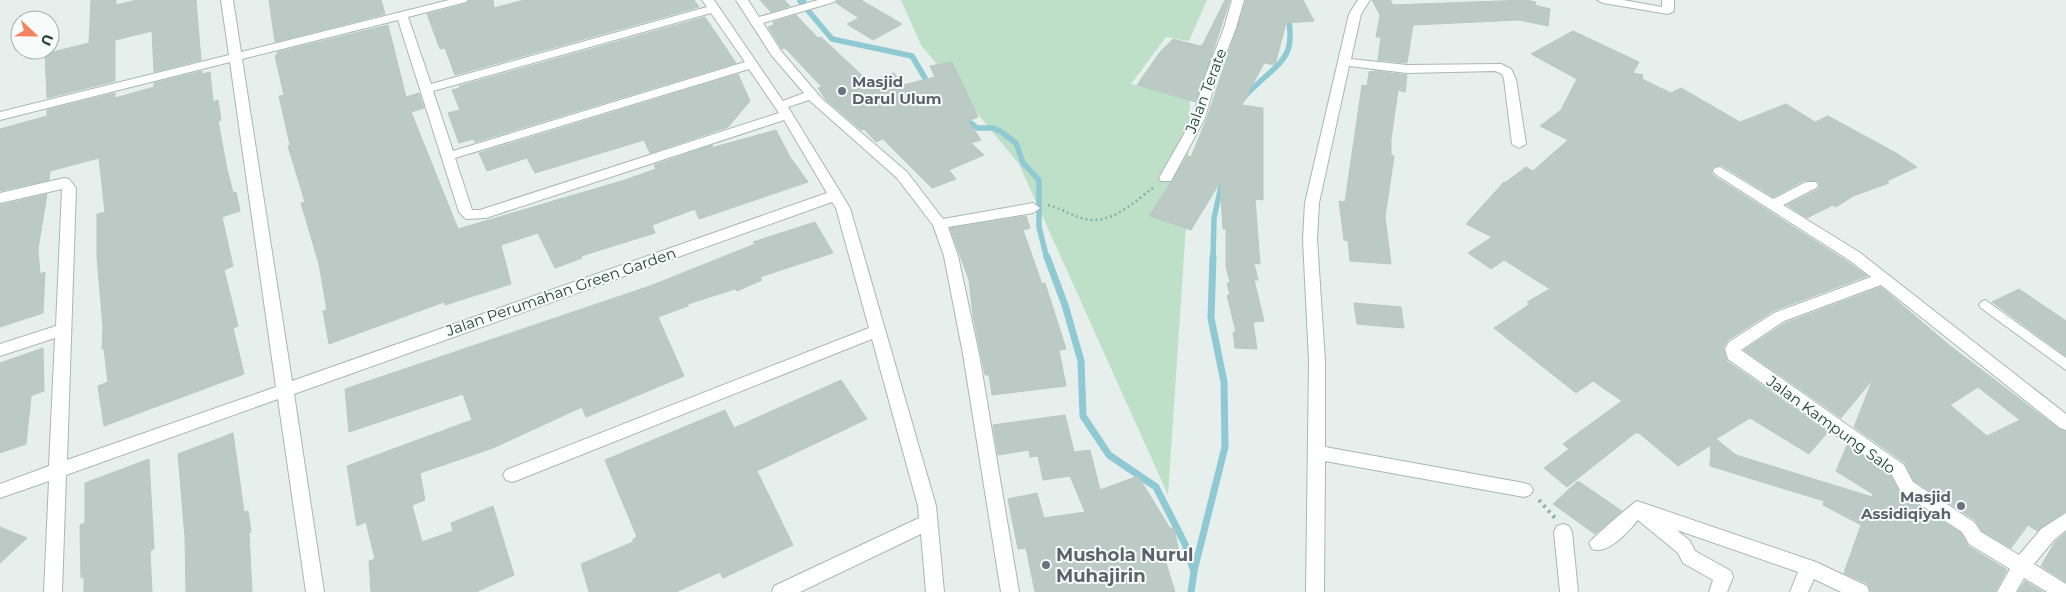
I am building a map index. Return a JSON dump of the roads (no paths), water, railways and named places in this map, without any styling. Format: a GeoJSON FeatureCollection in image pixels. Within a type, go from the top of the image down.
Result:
{"type":"FeatureCollection","features":[{"type":"Feature","properties":{"kind":"street"},"geometry":{"type":"LineString","coordinates":[[228,0],[315,592]]}},
{"type":"Feature","properties":{"kind":"street"},"geometry":{"type":"LineString","coordinates":[[0,116],[462,0]]}},
{"type":"Feature","properties":{"kind":"street"},"geometry":{"type":"LineString","coordinates":[[742,0],[776,53],[811,95],[902,175],[940,224],[951,256],[971,354],[1010,592]]}},
{"type":"Feature","properties":{"kind":"street"},"geometry":{"type":"LineString","coordinates":[[755,22],[816,6],[830,0]]}},
{"type":"Feature","properties":{"kind":"street","name":"Jalan Terate"},"geometry":{"type":"LineString","coordinates":[[1166,178],[1199,118],[1209,82],[1230,28],[1238,0]]}},
{"type":"Feature","properties":{"kind":"street"},"geometry":{"type":"LineString","coordinates":[[1314,592],[1317,360],[1310,239],[1312,203],[1355,14],[1364,0]]}},
{"type":"Feature","properties":{"kind":"street"},"geometry":{"type":"LineString","coordinates":[[1603,0],[1668,11],[1668,0]]}},
{"type":"Feature","properties":{"kind":"street"},"geometry":{"type":"LineString","coordinates":[[427,89],[710,4],[783,110],[837,195],[847,221],[927,506],[935,592]]}},
{"type":"Feature","properties":{"kind":"street"},"geometry":{"type":"LineString","coordinates":[[402,15],[466,212],[471,216],[481,215],[783,110],[811,95]]}},
{"type":"Feature","properties":{"kind":"street"},"geometry":{"type":"LineString","coordinates":[[1344,62],[1407,69],[1487,67],[1502,69],[1507,72],[1510,80],[1519,144]]}},
{"type":"Feature","properties":{"kind":"street"},"geometry":{"type":"LineString","coordinates":[[449,156],[752,64]]}},
{"type":"Feature","properties":{"kind":"street"},"geometry":{"type":"LineString","coordinates":[[1720,171],[1840,246],[2066,423]]}},
{"type":"Feature","properties":{"kind":"street"},"geometry":{"type":"LineString","coordinates":[[0,198],[64,182],[68,188],[53,592]]}},
{"type":"Feature","properties":{"kind":"street"},"geometry":{"type":"LineString","coordinates":[[1772,205],[1811,185]]}},
{"type":"Feature","properties":{"kind":"street","name":"Jalan Perumahan Green Garden"},"geometry":{"type":"LineString","coordinates":[[0,491],[837,195]]}},
{"type":"Feature","properties":{"kind":"street"},"geometry":{"type":"LineString","coordinates":[[940,224],[1033,208]]}},
{"type":"Feature","properties":{"kind":"street","name":"Jalan Kampung Salo"},"geometry":{"type":"LineString","coordinates":[[1881,279],[1779,317],[1735,346],[1733,349],[1734,355],[1898,470],[1907,487],[1968,527],[1975,538],[2063,592]]}},
{"type":"Feature","properties":{"kind":"street"},"geometry":{"type":"LineString","coordinates":[[0,350],[64,329]]}},
{"type":"Feature","properties":{"kind":"street"},"geometry":{"type":"LineString","coordinates":[[512,475],[879,330]]}},
{"type":"Feature","properties":{"kind":"street"},"geometry":{"type":"LineString","coordinates":[[1316,452],[1524,490]]}},
{"type":"Feature","properties":{"kind":"street"},"geometry":{"type":"LineString","coordinates":[[1598,543],[1619,529],[1637,509]]}},
{"type":"Feature","properties":{"kind":"street"},"geometry":{"type":"LineString","coordinates":[[1637,509],[1809,568],[1860,592]]}},
{"type":"Feature","properties":{"kind":"street"},"geometry":{"type":"LineString","coordinates":[[1637,509],[1684,547],[1689,557],[1724,577],[1718,592]]}},
{"type":"Feature","properties":{"kind":"street"},"geometry":{"type":"LineString","coordinates":[[2006,592],[2021,566],[2051,532],[2066,521]]}},
{"type":"Feature","properties":{"kind":"street"},"geometry":{"type":"LineString","coordinates":[[781,592],[929,522]]}},
{"type":"Feature","properties":{"kind":"street"},"geometry":{"type":"LineString","coordinates":[[1562,532],[1569,592]]}},
{"type":"Feature","properties":{"kind":"street"},"geometry":{"type":"LineString","coordinates":[[1799,592],[1809,568]]}},
{"type":"Feature","properties":{"kind":"lane"},"geometry":{"type":"LineString","coordinates":[[1985,305],[2066,365]]}},
{"type":"Feature","properties":{"kind":"waterway"},"geometry":{"type":"LineString","coordinates":[[804,0],[800,1],[832,39],[912,56],[929,85]]}},
{"type":"Feature","properties":{"kind":"waterway"},"geometry":{"type":"LineString","coordinates":[[1243,98],[1277,66],[1289,48],[1289,21],[1285,0]]}},
{"type":"Feature","properties":{"kind":"waterway"},"geometry":{"type":"LineString","coordinates":[[962,125],[971,123],[977,128],[993,128],[1016,143],[1023,163],[1039,180],[1039,227],[1047,259]]}},
{"type":"Feature","properties":{"kind":"waterway"},"geometry":{"type":"LineString","coordinates":[[1213,259],[1214,218],[1222,182]]}},
{"type":"Feature","properties":{"kind":"waterway"},"geometry":{"type":"LineString","coordinates":[[1047,257],[1065,305],[1081,361],[1083,416],[1109,455],[1156,487],[1185,544],[1194,572],[1191,592]]}},
{"type":"Feature","properties":{"kind":"waterway"},"geometry":{"type":"LineString","coordinates":[[1194,571],[1225,447],[1224,382],[1211,318],[1213,257]]}},
{"type":"Feature","properties":{"kind":"place","name":"Masjid Darul Ulum"},"geometry":{"type":"Point","coordinates":[842,91]}},
{"type":"Feature","properties":{"kind":"place","name":"Masjid Assidiqiyah"},"geometry":{"type":"Point","coordinates":[1961,506]}},
{"type":"Feature","properties":{"kind":"place","name":"Mushola Nurul Muhajirin"},"geometry":{"type":"Point","coordinates":[1046,565]}}]}
